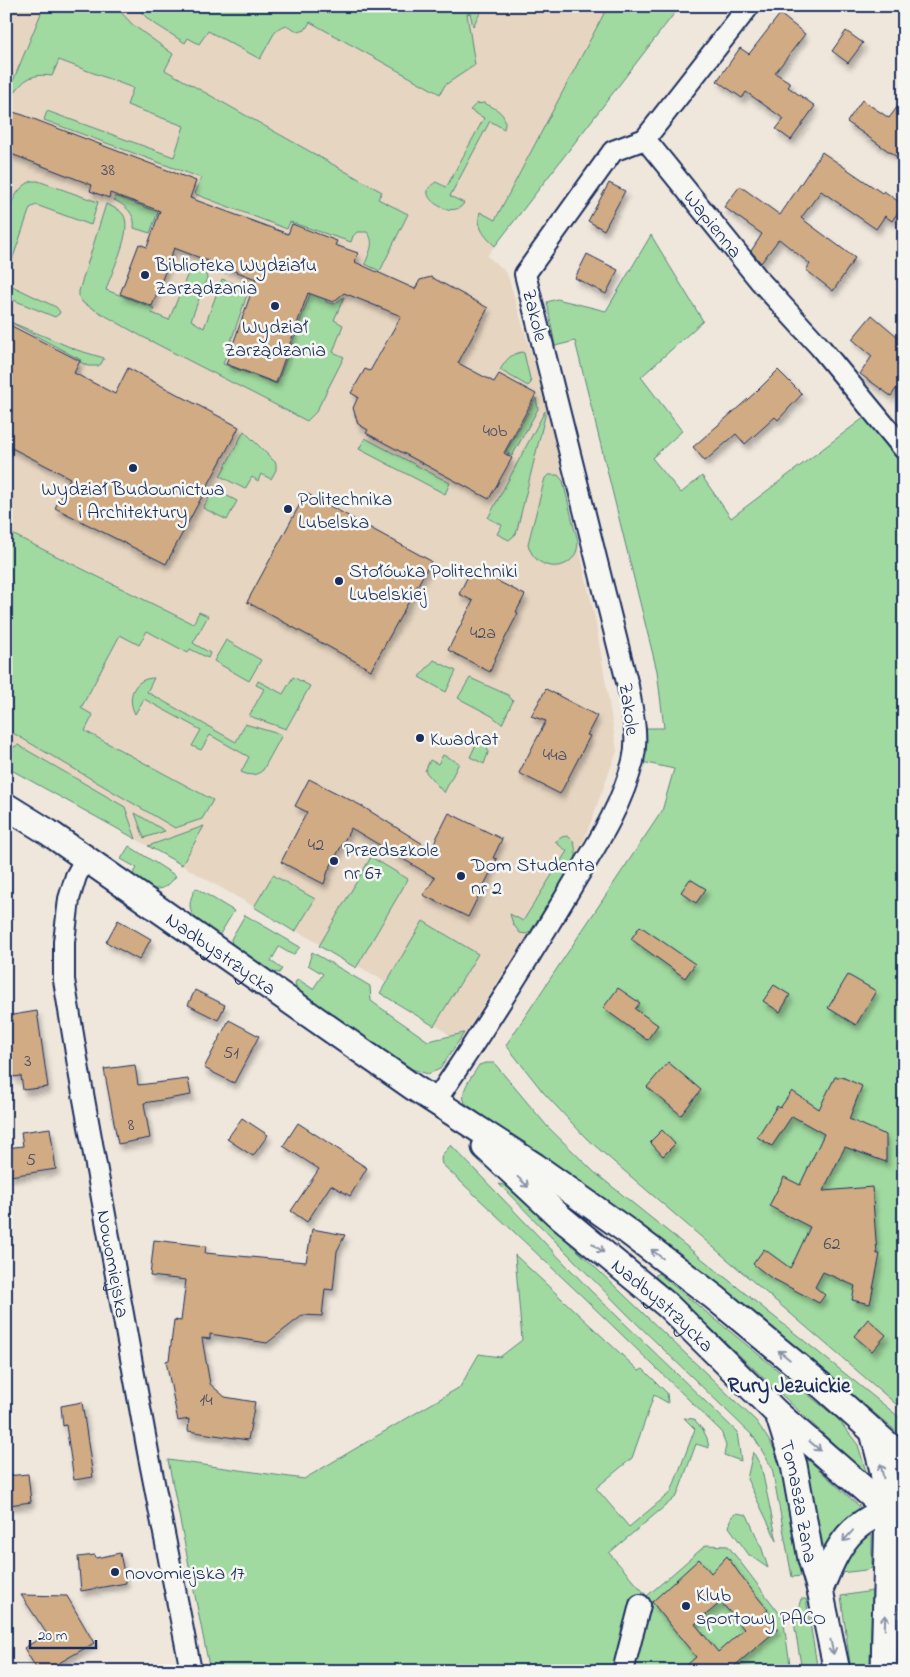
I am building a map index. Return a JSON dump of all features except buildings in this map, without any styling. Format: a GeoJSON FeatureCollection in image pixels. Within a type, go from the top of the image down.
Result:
{"type":"FeatureCollection","features":[{"type":"Feature","properties":{"kind":"street"},"geometry":{"type":"LineString","coordinates":[[645,139],[749,6]]}},
{"type":"Feature","properties":{"kind":"street","name":"Zakole"},"geometry":{"type":"LineString","coordinates":[[435,1102],[479,1037],[599,841],[622,796],[633,760],[635,728],[628,686],[525,274],[613,151],[645,139]]}},
{"type":"Feature","properties":{"kind":"street","name":"Wapienna"},"geometry":{"type":"LineString","coordinates":[[645,139],[760,281],[820,347],[904,449]]}},
{"type":"Feature","properties":{"kind":"street","name":"Nadbystrzycka"},"geometry":{"type":"LineString","coordinates":[[6,806],[86,858],[435,1102],[535,1166],[635,1237],[714,1297],[822,1386],[904,1459]]}},
{"type":"Feature","properties":{"kind":"street","name":"Nowomiejska"},"geometry":{"type":"LineString","coordinates":[[86,858],[76,876],[66,921],[64,959],[66,997],[148,1452],[191,1671]]}},
{"type":"Feature","properties":{"kind":"street","name":"Nadbystrzycka"},"geometry":{"type":"LineString","coordinates":[[435,1102],[452,1115],[560,1218],[667,1305],[778,1414],[899,1513]]}},
{"type":"Feature","properties":{"kind":"street","name":"Tomasza Zana"},"geometry":{"type":"LineString","coordinates":[[778,1414],[794,1465],[811,1559],[820,1590],[837,1671]]}},
{"type":"Feature","properties":{"kind":"street"},"geometry":{"type":"LineString","coordinates":[[873,1432],[883,1472],[899,1513],[884,1671]]}},
{"type":"Feature","properties":{"kind":"street","name":"Tomasza Zana"},"geometry":{"type":"LineString","coordinates":[[820,1590],[839,1548],[850,1534],[865,1520],[899,1513]]}},
{"type":"Feature","properties":{"kind":"street"},"geometry":{"type":"LineString","coordinates":[[624,1671],[640,1604]]}},
{"type":"Feature","properties":{"kind":"shaded area","name":"Politechnika Lubelska"},"geometry":{"type":"Polygon","coordinates":[[[6,6],[680,6],[487,256],[502,268],[508,276],[545,399],[595,618],[617,751],[576,860],[459,1043],[379,978],[127,834],[6,761],[6,6]]]}},
{"type":"Feature","properties":{"kind":"green space"},"geometry":{"type":"Polygon","coordinates":[[[44,6],[115,6],[133,25],[173,54],[165,70],[382,192],[378,199],[408,214],[380,271],[365,264],[371,244],[370,236],[367,232],[357,232],[351,242],[290,222],[287,229],[195,194],[201,178],[44,120],[47,111],[174,157],[184,126],[127,105],[133,88],[59,60],[52,76],[36,76],[24,81],[6,104],[6,98],[44,6]]]}},
{"type":"Feature","properties":{"kind":"green space"},"geometry":{"type":"Polygon","coordinates":[[[135,6],[484,6],[473,26],[470,13],[467,14],[475,65],[445,85],[440,94],[310,22],[305,30],[299,32],[286,25],[276,30],[260,59],[208,31],[199,44],[188,38],[185,43],[149,20],[135,6]]]}},
{"type":"Feature","properties":{"kind":"green space"},"geometry":{"type":"Polygon","coordinates":[[[608,6],[680,6],[495,246],[480,227],[480,212],[495,220],[608,6]]]}},
{"type":"Feature","properties":{"kind":"green space"},"geometry":{"type":"Polygon","coordinates":[[[484,103],[500,112],[505,119],[504,129],[490,121],[450,196],[464,203],[460,208],[448,209],[442,207],[431,200],[428,190],[436,182],[447,186],[484,118],[470,110],[476,104],[484,103]]]}},
{"type":"Feature","properties":{"kind":"green space"},"geometry":{"type":"Polygon","coordinates":[[[32,181],[38,181],[98,202],[91,225],[36,205],[30,208],[6,278],[6,238],[10,209],[14,197],[32,181]]]}},
{"type":"Feature","properties":{"kind":"green space"},"geometry":{"type":"Polygon","coordinates":[[[115,196],[158,212],[150,233],[134,228],[131,214],[126,207],[114,200],[115,196]]]}},
{"type":"Feature","properties":{"kind":"green space"},"geometry":{"type":"Polygon","coordinates":[[[106,204],[123,214],[126,221],[126,230],[106,290],[154,308],[152,313],[169,320],[191,266],[199,268],[205,273],[207,278],[191,320],[204,328],[222,279],[249,289],[223,364],[277,384],[313,286],[325,290],[326,302],[334,304],[344,297],[334,320],[343,325],[333,352],[344,357],[316,412],[307,421],[141,336],[83,303],[79,297],[79,291],[106,204]]]}},
{"type":"Feature","properties":{"kind":"green space"},"geometry":{"type":"Polygon","coordinates":[[[651,235],[703,321],[641,377],[682,431],[652,458],[681,493],[702,476],[731,518],[865,417],[904,466],[904,1411],[586,1138],[543,1092],[506,1045],[662,811],[674,769],[633,760],[635,728],[664,728],[657,671],[575,341],[555,346],[547,302],[557,299],[606,311],[651,235]]]}},
{"type":"Feature","properties":{"kind":"green space"},"geometry":{"type":"Polygon","coordinates":[[[6,283],[56,307],[60,312],[59,314],[55,317],[6,297],[6,283]]]}},
{"type":"Feature","properties":{"kind":"green space"},"geometry":{"type":"Polygon","coordinates":[[[8,321],[77,350],[104,358],[98,366],[88,366],[80,362],[81,360],[8,321]]]}},
{"type":"Feature","properties":{"kind":"green space"},"geometry":{"type":"Polygon","coordinates":[[[524,353],[531,383],[528,386],[500,370],[509,358],[514,354],[524,353]]]}},
{"type":"Feature","properties":{"kind":"green space"},"geometry":{"type":"Polygon","coordinates":[[[536,398],[538,409],[512,456],[506,452],[536,398]]]}},
{"type":"Feature","properties":{"kind":"green space"},"geometry":{"type":"Polygon","coordinates":[[[545,411],[516,534],[509,540],[497,534],[502,525],[488,518],[545,411]]]}},
{"type":"Feature","properties":{"kind":"green space"},"geometry":{"type":"Polygon","coordinates":[[[244,431],[276,463],[276,470],[271,479],[261,474],[258,481],[252,477],[245,489],[220,476],[244,431]]]}},
{"type":"Feature","properties":{"kind":"green space"},"geometry":{"type":"Polygon","coordinates":[[[365,438],[450,483],[445,494],[359,449],[365,438]]]}},
{"type":"Feature","properties":{"kind":"green space"},"geometry":{"type":"Polygon","coordinates":[[[549,475],[558,475],[563,481],[578,542],[576,552],[571,560],[556,566],[547,565],[539,561],[532,554],[528,544],[545,478],[549,475]]]}},
{"type":"Feature","properties":{"kind":"green space"},"geometry":{"type":"Polygon","coordinates":[[[214,489],[237,501],[227,520],[203,508],[214,489]]]}},
{"type":"Feature","properties":{"kind":"green space"},"geometry":{"type":"Polygon","coordinates":[[[10,533],[193,624],[199,612],[208,616],[193,643],[210,653],[208,658],[190,649],[188,653],[147,631],[139,645],[120,635],[81,708],[93,715],[85,731],[213,800],[202,819],[175,828],[6,729],[6,540],[10,533]]]}},
{"type":"Feature","properties":{"kind":"green space"},"geometry":{"type":"Polygon","coordinates":[[[226,640],[261,660],[249,681],[214,661],[226,640]]]}},
{"type":"Feature","properties":{"kind":"green space"},"geometry":{"type":"Polygon","coordinates":[[[434,660],[456,671],[446,692],[419,677],[434,660]]]}},
{"type":"Feature","properties":{"kind":"green space"},"geometry":{"type":"Polygon","coordinates":[[[293,677],[310,686],[286,729],[249,716],[264,689],[256,685],[258,681],[283,694],[293,677]]]}},
{"type":"Feature","properties":{"kind":"green space"},"geometry":{"type":"Polygon","coordinates":[[[154,678],[147,692],[236,742],[245,724],[282,735],[263,770],[252,775],[241,772],[249,757],[210,735],[201,750],[192,746],[201,730],[144,699],[135,714],[131,701],[134,690],[141,681],[154,678]]]}},
{"type":"Feature","properties":{"kind":"green space"},"geometry":{"type":"Polygon","coordinates":[[[470,678],[508,695],[513,701],[502,724],[492,716],[458,698],[470,678]]]}},
{"type":"Feature","properties":{"kind":"green space"},"geometry":{"type":"Polygon","coordinates":[[[480,736],[487,740],[488,753],[484,764],[470,757],[480,736]]]}},
{"type":"Feature","properties":{"kind":"green space"},"geometry":{"type":"Polygon","coordinates":[[[18,745],[125,807],[136,839],[6,767],[6,751],[18,745]]]}},
{"type":"Feature","properties":{"kind":"green space"},"geometry":{"type":"Polygon","coordinates":[[[443,755],[459,763],[444,793],[425,771],[430,760],[438,764],[443,755]]]}},
{"type":"Feature","properties":{"kind":"green space"},"geometry":{"type":"Polygon","coordinates":[[[135,813],[165,831],[144,838],[135,813]]]}},
{"type":"Feature","properties":{"kind":"green space"},"geometry":{"type":"Polygon","coordinates":[[[204,826],[182,865],[148,846],[204,826]]]}},
{"type":"Feature","properties":{"kind":"green space"},"geometry":{"type":"Polygon","coordinates":[[[567,836],[574,843],[576,860],[530,932],[527,934],[520,933],[513,924],[510,914],[523,921],[567,851],[555,842],[567,836]]]}},
{"type":"Feature","properties":{"kind":"green space"},"geometry":{"type":"Polygon","coordinates":[[[129,846],[176,876],[170,883],[160,889],[149,887],[137,881],[131,877],[137,868],[121,859],[129,846]]]}},
{"type":"Feature","properties":{"kind":"green space"},"geometry":{"type":"Polygon","coordinates":[[[371,857],[408,879],[356,968],[319,946],[371,857]]]}},
{"type":"Feature","properties":{"kind":"green space"},"geometry":{"type":"Polygon","coordinates":[[[273,875],[315,899],[295,932],[254,907],[273,875]]]}},
{"type":"Feature","properties":{"kind":"green space"},"geometry":{"type":"Polygon","coordinates":[[[196,888],[234,911],[218,936],[198,922],[191,911],[190,904],[196,888]]]}},
{"type":"Feature","properties":{"kind":"green space"},"geometry":{"type":"Polygon","coordinates":[[[245,915],[300,947],[294,954],[291,954],[279,947],[271,961],[282,969],[279,973],[268,971],[232,945],[231,939],[245,915]]]}},
{"type":"Feature","properties":{"kind":"green space"},"geometry":{"type":"Polygon","coordinates":[[[423,921],[478,954],[434,1026],[380,993],[423,921]]]}},
{"type":"Feature","properties":{"kind":"green space"},"geometry":{"type":"Polygon","coordinates":[[[312,952],[370,986],[371,1001],[428,1041],[464,1033],[440,1069],[428,1074],[412,1069],[298,991],[296,981],[299,980],[313,989],[323,974],[308,965],[312,952]]]}},
{"type":"Feature","properties":{"kind":"green space"},"geometry":{"type":"Polygon","coordinates":[[[494,1063],[547,1126],[594,1172],[904,1421],[904,1438],[759,1316],[678,1252],[465,1103],[464,1093],[467,1083],[479,1065],[494,1063]]]}},
{"type":"Feature","properties":{"kind":"green space"},"geometry":{"type":"Polygon","coordinates":[[[451,1145],[591,1291],[737,1432],[741,1461],[724,1455],[726,1446],[721,1431],[442,1164],[442,1155],[451,1145]]]}},
{"type":"Feature","properties":{"kind":"green space"},"geometry":{"type":"Polygon","coordinates":[[[499,1184],[511,1187],[756,1421],[772,1446],[785,1474],[802,1576],[792,1577],[772,1468],[754,1437],[630,1317],[499,1184]]]}},
{"type":"Feature","properties":{"kind":"green space"},"geometry":{"type":"Polygon","coordinates":[[[515,1255],[639,1371],[643,1369],[667,1393],[668,1403],[654,1395],[632,1458],[596,1488],[629,1527],[671,1492],[695,1429],[684,1418],[694,1419],[707,1438],[709,1448],[696,1444],[677,1496],[609,1553],[647,1596],[706,1545],[728,1546],[783,1618],[791,1671],[210,1671],[168,1460],[304,1479],[460,1387],[479,1354],[500,1357],[522,1340],[515,1255]]]}},
{"type":"Feature","properties":{"kind":"green space"},"geometry":{"type":"Polygon","coordinates":[[[658,1273],[838,1419],[858,1445],[867,1475],[655,1276],[658,1273]]]}},
{"type":"Feature","properties":{"kind":"green space"},"geometry":{"type":"Polygon","coordinates":[[[753,1452],[761,1466],[777,1541],[747,1479],[753,1452]]]}},
{"type":"Feature","properties":{"kind":"green space"},"geometry":{"type":"Polygon","coordinates":[[[804,1456],[860,1507],[834,1534],[822,1554],[804,1456]]]}},
{"type":"Feature","properties":{"kind":"green space"},"geometry":{"type":"Polygon","coordinates":[[[737,1513],[747,1515],[768,1568],[749,1555],[729,1527],[732,1516],[737,1513]]]}},
{"type":"Feature","properties":{"kind":"green space"},"geometry":{"type":"Polygon","coordinates":[[[870,1531],[872,1535],[872,1568],[840,1573],[843,1560],[870,1531]]]}},
{"type":"Feature","properties":{"kind":"green space"},"geometry":{"type":"Polygon","coordinates":[[[872,1591],[870,1671],[851,1671],[841,1596],[872,1591]]]}},
{"type":"Feature","properties":{"kind":"green space"},"geometry":{"type":"Polygon","coordinates":[[[900,1592],[904,1595],[904,1671],[899,1671],[900,1592]]]}},
{"type":"Feature","properties":{"kind":"green space"},"geometry":{"type":"Polygon","coordinates":[[[801,1599],[806,1599],[818,1671],[802,1671],[794,1622],[801,1599]]]}},
{"type":"Feature","properties":{"kind":"place","name":"Biblioteka Wydziału Zarządzania"},"geometry":{"type":"Point","coordinates":[145,275]}},
{"type":"Feature","properties":{"kind":"place","name":"Wydział Zarządzania"},"geometry":{"type":"Point","coordinates":[275,306]}},
{"type":"Feature","properties":{"kind":"place","name":"Wydział Budownictwa i Architektury"},"geometry":{"type":"Point","coordinates":[133,468]}},
{"type":"Feature","properties":{"kind":"place","name":"Politechnika Lubelska"},"geometry":{"type":"Point","coordinates":[288,509]}},
{"type":"Feature","properties":{"kind":"place","name":"Stołówka Politechniki Lubelskiej"},"geometry":{"type":"Point","coordinates":[339,581]}},
{"type":"Feature","properties":{"kind":"place","name":"Kwadrat"},"geometry":{"type":"Point","coordinates":[420,738]}},
{"type":"Feature","properties":{"kind":"place","name":"Przedszkole nr 67"},"geometry":{"type":"Point","coordinates":[334,861]}},
{"type":"Feature","properties":{"kind":"place","name":"Dom Studenta nr 2"},"geometry":{"type":"Point","coordinates":[461,876]}},
{"type":"Feature","properties":{"kind":"place","name":"novomiejska 17"},"geometry":{"type":"Point","coordinates":[115,1572]}},
{"type":"Feature","properties":{"kind":"place","name":"Klub sportowy PACO"},"geometry":{"type":"Point","coordinates":[686,1606]}},
{"type":"Feature","properties":{"kind":"district","name":"Rury Jezuickie"},"geometry":{"type":"Point","coordinates":[789,1385]}}]}
